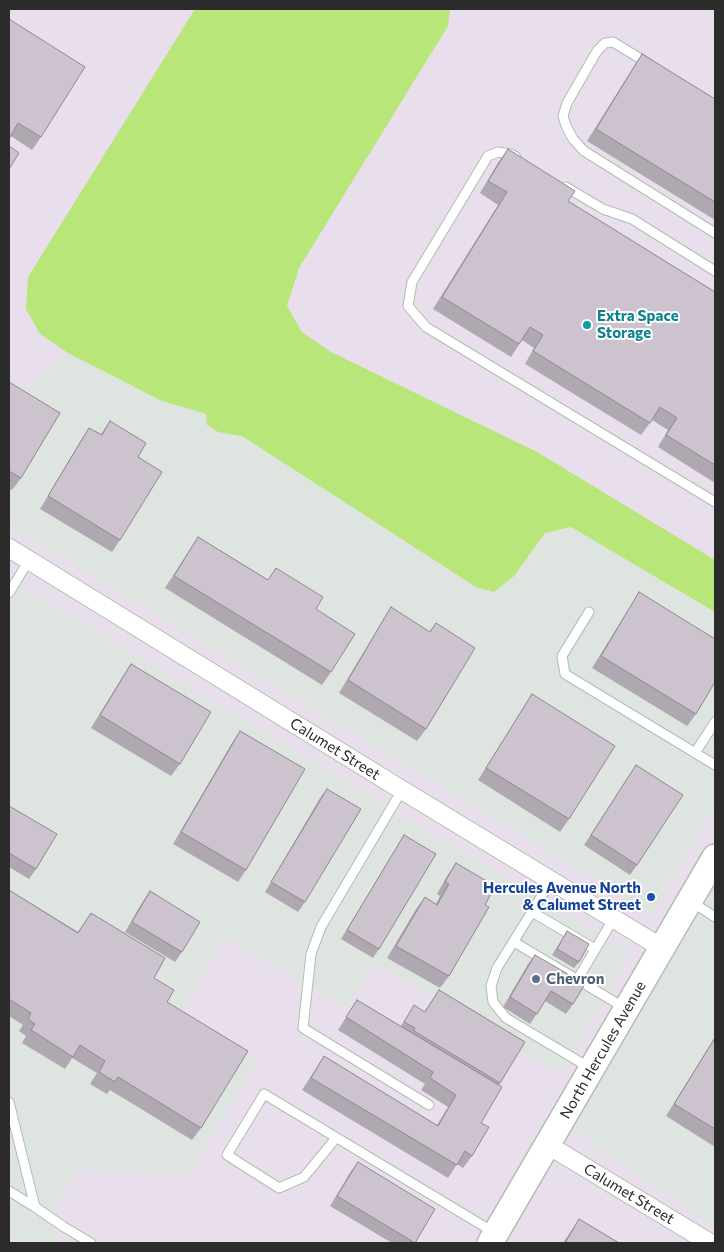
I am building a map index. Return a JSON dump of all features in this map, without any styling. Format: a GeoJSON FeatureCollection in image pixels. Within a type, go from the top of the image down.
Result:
{"type":"FeatureCollection","features":[{"type":"Feature","properties":{"kind":"street","name":"Calumet Street"},"geometry":{"type":"LineString","coordinates":[[9,548],[662,948]]}},
{"type":"Feature","properties":{"kind":"street","name":"North Hercules Avenue"},"geometry":{"type":"LineString","coordinates":[[492,1238],[715,857]]}},
{"type":"Feature","properties":{"kind":"street","name":"Calumet Street"},"geometry":{"type":"LineString","coordinates":[[548,1145],[710,1243]]}},
{"type":"Feature","properties":{"kind":"lane"},"geometry":{"type":"LineString","coordinates":[[656,68],[613,42],[605,43],[597,51],[567,103],[563,116],[566,126],[573,139],[584,151],[715,233]]}},
{"type":"Feature","properties":{"kind":"lane"},"geometry":{"type":"LineString","coordinates":[[528,164],[511,154],[498,152],[488,156],[412,282],[408,306],[426,327],[715,502]]}},
{"type":"Feature","properties":{"kind":"lane"},"geometry":{"type":"LineString","coordinates":[[561,184],[603,209],[632,218],[715,271]]}},
{"type":"Feature","properties":{"kind":"lane"},"geometry":{"type":"LineString","coordinates":[[9,593],[28,560]]}},
{"type":"Feature","properties":{"kind":"lane"},"geometry":{"type":"LineString","coordinates":[[589,612],[562,656],[565,674],[715,765]]}},
{"type":"Feature","properties":{"kind":"lane"},"geometry":{"type":"LineString","coordinates":[[695,753],[715,722]]}},
{"type":"Feature","properties":{"kind":"lane"},"geometry":{"type":"LineString","coordinates":[[402,790],[321,927],[311,954],[303,1028],[429,1105]]}},
{"type":"Feature","properties":{"kind":"lane"},"geometry":{"type":"LineString","coordinates":[[552,881],[497,968],[491,986],[493,1002],[506,1018],[592,1069]]}},
{"type":"Feature","properties":{"kind":"lane"},"geometry":{"type":"LineString","coordinates":[[690,901],[715,917]]}},
{"type":"Feature","properties":{"kind":"lane"},"geometry":{"type":"LineString","coordinates":[[532,912],[595,949]]}},
{"type":"Feature","properties":{"kind":"lane"},"geometry":{"type":"LineString","coordinates":[[577,980],[614,918]]}},
{"type":"Feature","properties":{"kind":"lane"},"geometry":{"type":"LineString","coordinates":[[514,942],[626,1009]]}},
{"type":"Feature","properties":{"kind":"lane"},"geometry":{"type":"LineString","coordinates":[[336,1138],[304,1177],[279,1188],[227,1155],[264,1094],[336,1138],[492,1238]]}},
{"type":"Feature","properties":{"kind":"lane"},"geometry":{"type":"LineString","coordinates":[[9,1102],[35,1207]]}},
{"type":"Feature","properties":{"kind":"lane"},"geometry":{"type":"LineString","coordinates":[[9,1191],[91,1243]]}},
{"type":"Feature","properties":{"kind":"shaded area"},"geometry":{"type":"Polygon","coordinates":[[[195,9],[450,9],[448,26],[299,268],[287,306],[302,332],[331,352],[537,452],[715,560],[715,612],[571,527],[545,533],[514,576],[494,592],[476,587],[242,436],[218,432],[207,425],[206,414],[162,401],[68,353],[40,334],[26,309],[28,277],[195,9]]]}},
{"type":"Feature","properties":{"kind":"shaded area"},"geometry":{"type":"Polygon","coordinates":[[[68,353],[162,401],[206,414],[208,426],[218,432],[241,436],[514,576],[545,533],[571,527],[715,612],[715,807],[652,915],[9,526],[9,379],[26,389],[68,353]]]}},
{"type":"Feature","properties":{"kind":"shaded area"},"geometry":{"type":"Polygon","coordinates":[[[9,578],[631,953],[561,1074],[376,963],[347,1009],[224,937],[182,1011],[257,1061],[190,1173],[78,1170],[54,1211],[57,1243],[9,1243],[9,578]]]}},
{"type":"Feature","properties":{"kind":"shaded area"},"geometry":{"type":"Polygon","coordinates":[[[715,878],[715,1227],[611,1159],[571,1126],[715,878]]]}},
{"type":"Feature","properties":{"kind":"building"},"geometry":{"type":"Polygon","coordinates":[[[9,19],[85,67],[41,137],[18,123],[9,139],[9,19]]]}},
{"type":"Feature","properties":{"kind":"building"},"geometry":{"type":"Polygon","coordinates":[[[642,54],[715,99],[715,202],[596,129],[642,54]]]}},
{"type":"Feature","properties":{"kind":"building"},"geometry":{"type":"Polygon","coordinates":[[[9,146],[19,153],[9,169],[9,146]]]}},
{"type":"Feature","properties":{"kind":"building","name":"Extra Space Storage"},"geometry":{"type":"Polygon","coordinates":[[[508,149],[575,191],[568,201],[715,292],[715,465],[666,435],[677,418],[660,407],[650,423],[533,351],[543,335],[530,327],[519,344],[442,297],[507,192],[488,181],[508,149]]]}},
{"type":"Feature","properties":{"kind":"building"},"geometry":{"type":"Polygon","coordinates":[[[9,382],[60,413],[21,478],[9,471],[9,382]]]}},
{"type":"Feature","properties":{"kind":"building"},"geometry":{"type":"Polygon","coordinates":[[[110,421],[146,443],[138,457],[162,472],[120,540],[48,496],[89,428],[102,435],[110,421]]]}},
{"type":"Feature","properties":{"kind":"building"},"geometry":{"type":"Polygon","coordinates":[[[198,537],[268,580],[276,568],[323,597],[316,609],[355,634],[331,672],[174,576],[198,537]]]}},
{"type":"Feature","properties":{"kind":"building"},"geometry":{"type":"Polygon","coordinates":[[[639,592],[715,639],[715,682],[696,714],[601,656],[639,592]]]}},
{"type":"Feature","properties":{"kind":"building"},"geometry":{"type":"Polygon","coordinates":[[[391,607],[430,632],[436,623],[475,648],[426,729],[348,680],[391,607]]]}},
{"type":"Feature","properties":{"kind":"building"},"geometry":{"type":"Polygon","coordinates":[[[131,664],[211,712],[180,764],[100,715],[131,664]]]}},
{"type":"Feature","properties":{"kind":"building"},"geometry":{"type":"Polygon","coordinates":[[[532,694],[615,746],[569,819],[486,768],[532,694]]]}},
{"type":"Feature","properties":{"kind":"building"},"geometry":{"type":"Polygon","coordinates":[[[240,731],[305,769],[246,870],[181,832],[240,731]]]}},
{"type":"Feature","properties":{"kind":"building"},"geometry":{"type":"Polygon","coordinates":[[[636,765],[683,795],[637,865],[591,835],[636,765]]]}},
{"type":"Feature","properties":{"kind":"building"},"geometry":{"type":"Polygon","coordinates":[[[327,789],[361,809],[305,902],[271,882],[327,789]]]}},
{"type":"Feature","properties":{"kind":"building"},"geometry":{"type":"Polygon","coordinates":[[[9,806],[57,834],[36,869],[9,853],[9,806]]]}},
{"type":"Feature","properties":{"kind":"building"},"geometry":{"type":"Polygon","coordinates":[[[404,835],[436,854],[379,949],[347,930],[404,835]]]}},
{"type":"Feature","properties":{"kind":"building"},"geometry":{"type":"Polygon","coordinates":[[[456,863],[495,886],[485,905],[489,907],[449,976],[396,946],[425,897],[437,905],[449,884],[445,882],[456,863]]]}},
{"type":"Feature","properties":{"kind":"building"},"geometry":{"type":"Polygon","coordinates":[[[9,890],[78,933],[91,913],[165,958],[154,978],[174,990],[167,1002],[248,1051],[201,1128],[118,1077],[115,1082],[99,1072],[105,1061],[80,1045],[73,1057],[31,1030],[35,1024],[28,1019],[31,1013],[9,999],[9,890]]]}},
{"type":"Feature","properties":{"kind":"building"},"geometry":{"type":"Polygon","coordinates":[[[150,891],[200,922],[182,952],[132,922],[150,891]]]}},
{"type":"Feature","properties":{"kind":"building"},"geometry":{"type":"Polygon","coordinates":[[[567,931],[589,944],[579,962],[557,949],[567,931]]]}},
{"type":"Feature","properties":{"kind":"building","name":"Chevron"},"geometry":{"type":"Polygon","coordinates":[[[535,955],[585,984],[573,1004],[551,991],[537,1014],[510,997],[535,955]]]}},
{"type":"Feature","properties":{"kind":"building"},"geometry":{"type":"Polygon","coordinates":[[[439,990],[525,1042],[500,1083],[414,1031],[415,1028],[404,1022],[414,1005],[425,1012],[439,990]]]}},
{"type":"Feature","properties":{"kind":"building"},"geometry":{"type":"Polygon","coordinates":[[[357,1000],[502,1087],[481,1123],[489,1127],[472,1156],[465,1151],[457,1165],[311,1078],[324,1056],[438,1126],[456,1095],[430,1078],[433,1072],[346,1017],[357,1000]]]}},
{"type":"Feature","properties":{"kind":"building"},"geometry":{"type":"Polygon","coordinates":[[[715,1038],[715,1129],[674,1104],[715,1038]]]}},
{"type":"Feature","properties":{"kind":"building"},"geometry":{"type":"Polygon","coordinates":[[[358,1162],[435,1209],[415,1243],[337,1196],[358,1162]]]}},
{"type":"Feature","properties":{"kind":"building"},"geometry":{"type":"Polygon","coordinates":[[[579,1219],[619,1243],[565,1243],[579,1219]]]}},
{"type":"Feature","properties":{"kind":"place","name":"Extra Space Storage"},"geometry":{"type":"Point","coordinates":[587,325]}},
{"type":"Feature","properties":{"kind":"place","name":"Hercules Avenue North & Calumet Street"},"geometry":{"type":"Point","coordinates":[651,897]}},
{"type":"Feature","properties":{"kind":"place","name":"Chevron"},"geometry":{"type":"Point","coordinates":[536,979]}}]}
